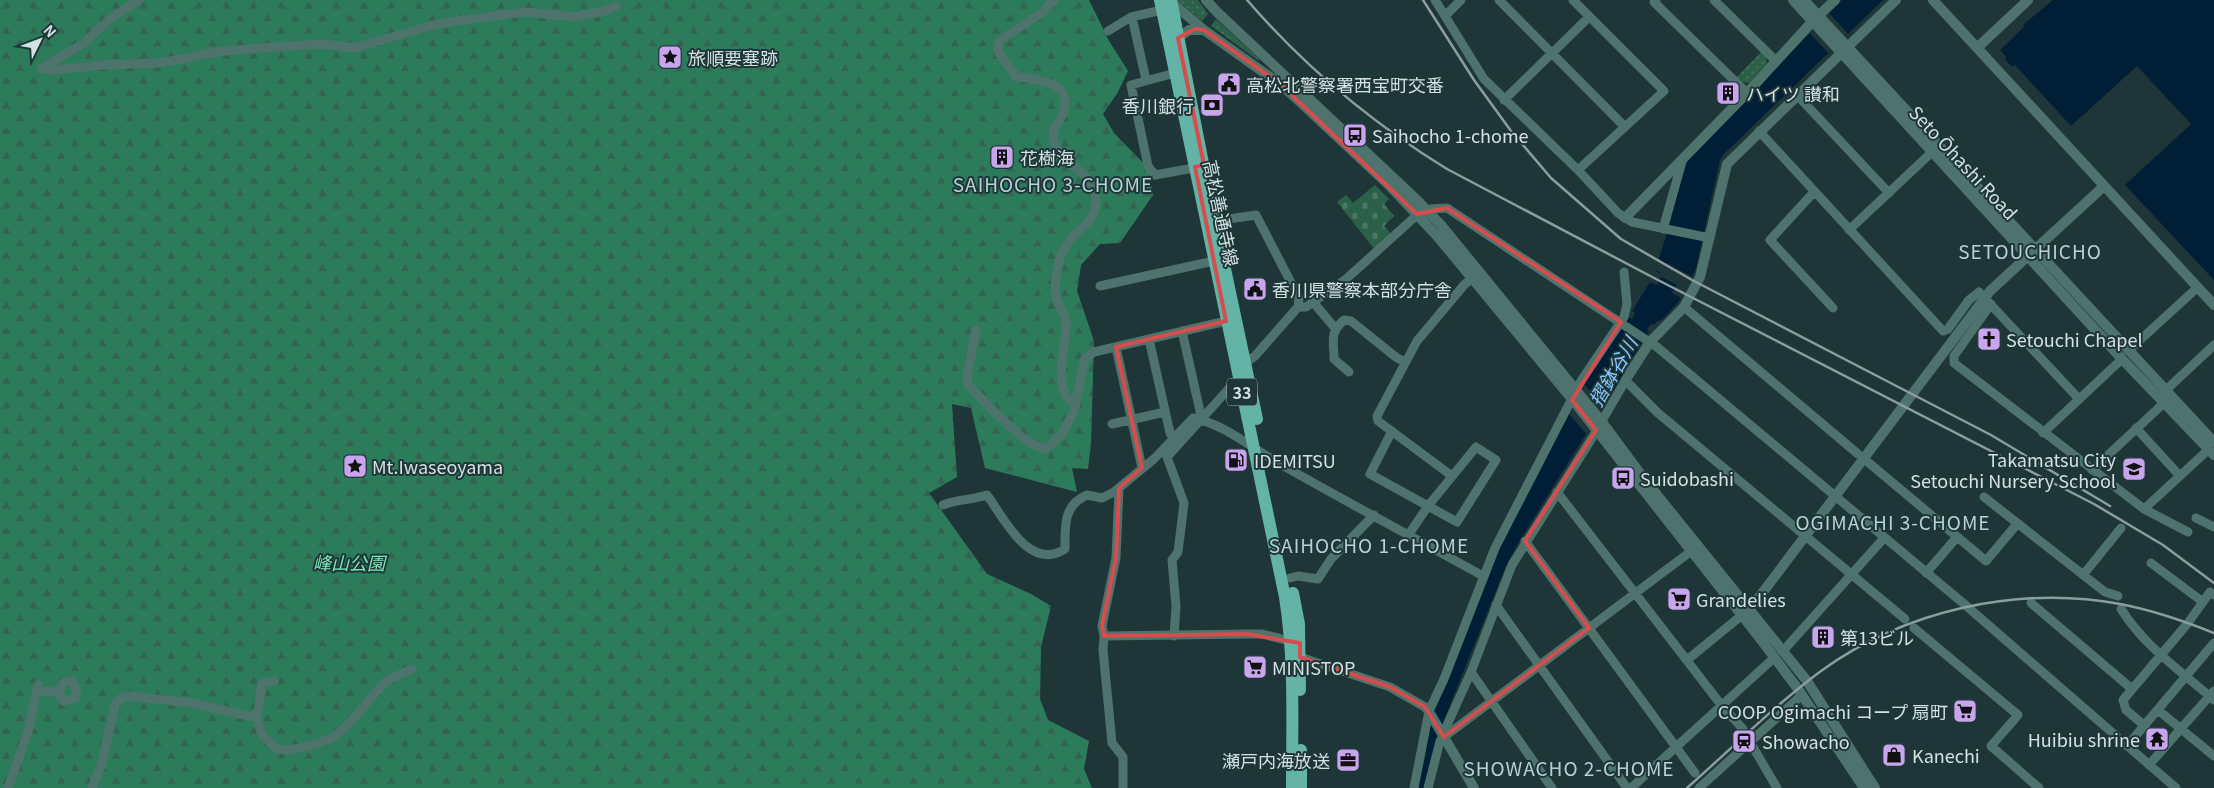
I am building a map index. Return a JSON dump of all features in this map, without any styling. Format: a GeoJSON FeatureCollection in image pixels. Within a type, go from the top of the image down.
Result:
{"type":"FeatureCollection","features":[{"type":"Feature","properties":{"kind":"main road","name":"高松善通寺線"},"geometry":{"type":"LineString","coordinates":[[1167,2],[1178,38],[1214,261],[1226,321],[1290,578],[1299,624],[1301,788]]}},
{"type":"Feature","properties":{"kind":"main road","name":"高松善通寺線"},"geometry":{"type":"LineString","coordinates":[[1167,2],[1174,73],[1215,221],[1245,362],[1284,590],[1290,641],[1292,788]]}},
{"type":"Feature","properties":{"kind":"street"},"geometry":{"type":"LineString","coordinates":[[139,0],[110,19],[84,43],[41,69],[55,70],[103,65],[160,63],[223,51],[274,46],[322,44],[355,48],[433,26],[464,20],[525,12],[574,17],[604,11],[616,6]]}},
{"type":"Feature","properties":{"kind":"street"},"geometry":{"type":"LineString","coordinates":[[1054,0],[1043,12],[1000,40],[997,45],[998,51],[1016,77],[1045,80],[1055,85],[1061,91],[1065,108],[1061,119],[1053,128],[1053,138],[1058,151],[1087,175],[1093,187],[1096,202],[1093,217],[1086,227],[1065,247],[1056,285],[1058,302],[1065,313],[1066,326],[1062,376],[1065,395],[1070,401],[1077,398]]}},
{"type":"Feature","properties":{"kind":"street"},"geometry":{"type":"LineString","coordinates":[[1206,0],[1427,210],[1476,275],[1645,480],[1745,613],[1779,654],[1802,695],[1864,788]]}},
{"type":"Feature","properties":{"kind":"street"},"geometry":{"type":"LineString","coordinates":[[1435,0],[1484,79],[1626,218],[1632,222],[1707,238]]}},
{"type":"Feature","properties":{"kind":"street"},"geometry":{"type":"LineString","coordinates":[[1445,16],[1461,0]]}},
{"type":"Feature","properties":{"kind":"street"},"geometry":{"type":"LineString","coordinates":[[1499,0],[1625,127]]}},
{"type":"Feature","properties":{"kind":"street"},"geometry":{"type":"LineString","coordinates":[[1573,0],[1664,91],[1578,170]]}},
{"type":"Feature","properties":{"kind":"street"},"geometry":{"type":"LineString","coordinates":[[1656,0],[1654,2],[1747,93]]}},
{"type":"Feature","properties":{"kind":"street"},"geometry":{"type":"LineString","coordinates":[[1714,0],[1775,60]]}},
{"type":"Feature","properties":{"kind":"street","name":"Seto Ōhashi Road"},"geometry":{"type":"LineString","coordinates":[[1793,0],[1817,20],[2032,252],[2125,355],[2164,402],[2212,449]]}},
{"type":"Feature","properties":{"kind":"street","name":"Seto Ōhashi Road"},"geometry":{"type":"LineString","coordinates":[[1804,0],[1817,20]]}},
{"type":"Feature","properties":{"kind":"street"},"geometry":{"type":"LineString","coordinates":[[1626,218],[1747,93],[1775,60],[1835,0]]}},
{"type":"Feature","properties":{"kind":"street"},"geometry":{"type":"LineString","coordinates":[[1428,788],[1442,734],[1471,672],[1512,565],[1648,340],[1684,307],[1702,272],[1707,238],[1727,164],[1843,48],[1896,0]]}},
{"type":"Feature","properties":{"kind":"street"},"geometry":{"type":"LineString","coordinates":[[1933,0],[2214,305]]}},
{"type":"Feature","properties":{"kind":"street"},"geometry":{"type":"LineString","coordinates":[[1977,48],[2028,0]]}},
{"type":"Feature","properties":{"kind":"street"},"geometry":{"type":"LineString","coordinates":[[1108,31],[1132,17],[1167,2],[1291,94],[1389,185],[1476,275]]}},
{"type":"Feature","properties":{"kind":"street"},"geometry":{"type":"LineString","coordinates":[[1132,17],[1146,80]]}},
{"type":"Feature","properties":{"kind":"street"},"geometry":{"type":"LineString","coordinates":[[1504,100],[1589,17]]}},
{"type":"Feature","properties":{"kind":"street"},"geometry":{"type":"LineString","coordinates":[[1178,38],[1189,30],[1204,30]]}},
{"type":"Feature","properties":{"kind":"street","name":"Seto Ōhashi Road"},"geometry":{"type":"LineString","coordinates":[[1843,48],[1932,152],[2032,252]]}},
{"type":"Feature","properties":{"kind":"street"},"geometry":{"type":"LineString","coordinates":[[1174,73],[1134,83],[1131,88],[1149,170],[1155,175],[1199,166]]}},
{"type":"Feature","properties":{"kind":"street"},"geometry":{"type":"LineString","coordinates":[[1797,95],[1889,193]]}},
{"type":"Feature","properties":{"kind":"street"},"geometry":{"type":"LineString","coordinates":[[1759,132],[1942,331],[1948,329],[1979,292],[2079,399]]}},
{"type":"Feature","properties":{"kind":"street"},"geometry":{"type":"LineString","coordinates":[[1849,230],[1932,152]]}},
{"type":"Feature","properties":{"kind":"street"},"geometry":{"type":"LineString","coordinates":[[1665,229],[1684,156]]}},
{"type":"Feature","properties":{"kind":"street"},"geometry":{"type":"LineString","coordinates":[[1687,660],[1745,613],[1760,596],[1834,497],[1988,301],[2032,252],[2104,186]]}},
{"type":"Feature","properties":{"kind":"street"},"geometry":{"type":"LineString","coordinates":[[1814,192],[1770,240],[1833,308]]}},
{"type":"Feature","properties":{"kind":"street"},"geometry":{"type":"LineString","coordinates":[[1298,307],[1306,307],[1344,280],[1417,215],[1427,210],[1447,208],[1648,340],[1926,573],[2176,788]]}},
{"type":"Feature","properties":{"kind":"street"},"geometry":{"type":"LineString","coordinates":[[1215,221],[1256,214],[1299,298],[1298,307],[1255,356],[1245,362]]}},
{"type":"Feature","properties":{"kind":"street"},"geometry":{"type":"LineString","coordinates":[[1100,286],[1214,261]]}},
{"type":"Feature","properties":{"kind":"street"},"geometry":{"type":"LineString","coordinates":[[1414,788],[1425,722],[1444,679],[1495,548],[1575,397],[1622,323],[1627,304],[1624,272]]}},
{"type":"Feature","properties":{"kind":"street"},"geometry":{"type":"LineString","coordinates":[[1452,476],[1378,421],[1377,416],[1417,341],[1464,285],[1476,275]]}},
{"type":"Feature","properties":{"kind":"street"},"geometry":{"type":"LineString","coordinates":[[2043,433],[2198,287]]}},
{"type":"Feature","properties":{"kind":"street"},"geometry":{"type":"LineString","coordinates":[[1988,301],[1953,360],[1954,363],[2144,509],[2188,532]]}},
{"type":"Feature","properties":{"kind":"street"},"geometry":{"type":"LineString","coordinates":[[1313,302],[1335,328],[1334,359],[1349,372]]}},
{"type":"Feature","properties":{"kind":"street"},"geometry":{"type":"LineString","coordinates":[[1684,307],[1858,454]]}},
{"type":"Feature","properties":{"kind":"street"},"geometry":{"type":"LineString","coordinates":[[1335,328],[1344,320],[1352,321],[1397,358],[1405,362]]}},
{"type":"Feature","properties":{"kind":"street"},"geometry":{"type":"LineString","coordinates":[[976,330],[967,377],[968,385],[1024,440],[1036,447],[1046,449],[1062,434],[1074,411],[1085,359],[1094,352],[1226,321]]}},
{"type":"Feature","properties":{"kind":"street"},"geometry":{"type":"LineString","coordinates":[[1182,331],[1202,420]]}},
{"type":"Feature","properties":{"kind":"street"},"geometry":{"type":"LineString","coordinates":[[1149,339],[1165,412],[1173,438]]}},
{"type":"Feature","properties":{"kind":"street"},"geometry":{"type":"LineString","coordinates":[[2165,390],[2214,345]]}},
{"type":"Feature","properties":{"kind":"street"},"geometry":{"type":"LineString","coordinates":[[1116,346],[1142,468]]}},
{"type":"Feature","properties":{"kind":"street","name":"Seto Ōhashi Road"},"geometry":{"type":"LineString","coordinates":[[2125,355],[2165,390],[2212,449]]}},
{"type":"Feature","properties":{"kind":"street"},"geometry":{"type":"LineString","coordinates":[[1626,378],[1658,414],[1852,573],[1905,619]]}},
{"type":"Feature","properties":{"kind":"street"},"geometry":{"type":"LineString","coordinates":[[1174,636],[1176,606],[1172,560],[1178,552],[1184,503],[1167,457],[1234,383],[1240,382]]}},
{"type":"Feature","properties":{"kind":"street"},"geometry":{"type":"LineString","coordinates":[[2092,470],[2164,402]]}},
{"type":"Feature","properties":{"kind":"street"},"geometry":{"type":"LineString","coordinates":[[1112,424],[1165,412]]}},
{"type":"Feature","properties":{"kind":"street"},"geometry":{"type":"LineString","coordinates":[[943,505],[954,500],[975,499],[987,495],[1022,543],[1043,555],[1052,554],[1065,549],[1065,521],[1074,504],[1087,495],[1102,498],[1120,488],[1155,458],[1193,418],[1225,430],[1259,451],[1483,576]]}},
{"type":"Feature","properties":{"kind":"street"},"geometry":{"type":"LineString","coordinates":[[1597,424],[1690,552],[1732,604],[1745,613],[1756,633],[1807,681],[1875,788]]}},
{"type":"Feature","properties":{"kind":"street"},"geometry":{"type":"LineString","coordinates":[[2136,428],[2180,476]]}},
{"type":"Feature","properties":{"kind":"street"},"geometry":{"type":"LineString","coordinates":[[1392,430],[1370,474],[1428,506],[1457,522],[1496,460],[1476,447],[1428,506],[1408,534]]}},
{"type":"Feature","properties":{"kind":"street"},"geometry":{"type":"LineString","coordinates":[[2144,509],[2212,449]]}},
{"type":"Feature","properties":{"kind":"street"},"geometry":{"type":"LineString","coordinates":[[1869,463],[1986,562],[2017,524]]}},
{"type":"Feature","properties":{"kind":"street"},"geometry":{"type":"LineString","coordinates":[[1120,488],[1116,558],[1102,626],[1112,743],[1123,757],[1124,788]]}},
{"type":"Feature","properties":{"kind":"street"},"geometry":{"type":"LineString","coordinates":[[1557,492],[1722,706],[1743,729]]}},
{"type":"Feature","properties":{"kind":"street"},"geometry":{"type":"LineString","coordinates":[[1984,497],[2105,592],[2118,596]]}},
{"type":"Feature","properties":{"kind":"street"},"geometry":{"type":"LineString","coordinates":[[1290,578],[1298,576],[1318,579],[1331,559],[1374,515]]}},
{"type":"Feature","properties":{"kind":"street"},"geometry":{"type":"LineString","coordinates":[[2196,518],[2214,528]]}},
{"type":"Feature","properties":{"kind":"street"},"geometry":{"type":"LineString","coordinates":[[2083,575],[2121,528]]}},
{"type":"Feature","properties":{"kind":"street"},"geometry":{"type":"LineString","coordinates":[[1926,573],[1957,537]]}},
{"type":"Feature","properties":{"kind":"street"},"geometry":{"type":"LineString","coordinates":[[1631,788],[1779,654],[1884,538]]}},
{"type":"Feature","properties":{"kind":"street"},"geometry":{"type":"LineString","coordinates":[[1526,541],[1695,773]]}},
{"type":"Feature","properties":{"kind":"street"},"geometry":{"type":"LineString","coordinates":[[1442,734],[1493,701],[1690,552]]}},
{"type":"Feature","properties":{"kind":"street"},"geometry":{"type":"LineString","coordinates":[[2151,563],[2203,602]]}},
{"type":"Feature","properties":{"kind":"street"},"geometry":{"type":"LineString","coordinates":[[2145,726],[2126,710],[2123,700],[2210,592],[2214,595]]}},
{"type":"Feature","properties":{"kind":"street"},"geometry":{"type":"LineString","coordinates":[[2031,603],[2132,689]]}},
{"type":"Feature","properties":{"kind":"street"},"geometry":{"type":"LineString","coordinates":[[1496,605],[1627,788]]}},
{"type":"Feature","properties":{"kind":"street"},"geometry":{"type":"LineString","coordinates":[[2121,609],[2130,622],[2160,655],[2212,696],[2149,765]]}},
{"type":"Feature","properties":{"kind":"street"},"geometry":{"type":"LineString","coordinates":[[1914,628],[2018,715],[1991,746],[2039,788]]}},
{"type":"Feature","properties":{"kind":"street"},"geometry":{"type":"LineString","coordinates":[[1104,636],[1262,634],[1290,641]]}},
{"type":"Feature","properties":{"kind":"street"},"geometry":{"type":"LineString","coordinates":[[2128,746],[2214,643]]}},
{"type":"Feature","properties":{"kind":"street"},"geometry":{"type":"LineString","coordinates":[[1300,657],[1390,687],[1430,713],[1474,788]]}},
{"type":"Feature","properties":{"kind":"street"},"geometry":{"type":"LineString","coordinates":[[274,681],[262,683],[257,718],[262,735],[277,749],[290,750],[319,743],[335,736],[347,726],[386,681],[412,669]]}},
{"type":"Feature","properties":{"kind":"street"},"geometry":{"type":"LineString","coordinates":[[1471,672],[1552,788]]}},
{"type":"Feature","properties":{"kind":"street"},"geometry":{"type":"LineString","coordinates":[[8,788],[28,732],[37,688],[58,692]]}},
{"type":"Feature","properties":{"kind":"street"},"geometry":{"type":"LineString","coordinates":[[1703,787],[1802,695]]}},
{"type":"Feature","properties":{"kind":"street"},"geometry":{"type":"LineString","coordinates":[[92,788],[101,766],[115,705],[121,698],[129,696],[192,703],[257,718]]}},
{"type":"Feature","properties":{"kind":"street"},"geometry":{"type":"LineString","coordinates":[[2158,710],[2214,756]]}},
{"type":"Feature","properties":{"kind":"street"},"geometry":{"type":"LineString","coordinates":[[1750,742],[1777,788]]}},
{"type":"Feature","properties":{"kind":"highlighted area"},"geometry":{"type":"Polygon","coordinates":[[[1195,29],[1204,30],[1280,84],[1417,214],[1447,208],[1621,322],[1572,400],[1596,430],[1525,541],[1589,628],[1444,737],[1425,707],[1390,687],[1300,657],[1300,643],[1247,634],[1104,636],[1102,626],[1116,558],[1119,488],[1142,468],[1116,347],[1226,321],[1195,167],[1204,165],[1178,38],[1195,29]]]}},
{"type":"Feature","properties":{"kind":"green space","name":"峰山公園"},"geometry":{"type":"Polygon","coordinates":[[[0,0],[1089,0],[1109,41],[1128,71],[1118,92],[1103,114],[1114,133],[1148,168],[1153,195],[1120,243],[1100,244],[1081,265],[1077,291],[1094,341],[1091,444],[1088,469],[1072,468],[1077,492],[985,468],[971,408],[952,404],[957,477],[929,493],[987,574],[1031,594],[1051,606],[1041,647],[1040,699],[1048,720],[1089,741],[1084,769],[1092,788],[0,788],[0,0]]]}},
{"type":"Feature","properties":{"kind":"green space"},"geometry":{"type":"Polygon","coordinates":[[[1177,0],[1198,0],[1208,14],[1202,21],[1177,0]]]}},
{"type":"Feature","properties":{"kind":"green space"},"geometry":{"type":"Polygon","coordinates":[[[1216,19],[1260,60],[1211,26],[1216,19]]]}},
{"type":"Feature","properties":{"kind":"green space"},"geometry":{"type":"Polygon","coordinates":[[[1761,52],[1766,56],[1767,63],[1749,83],[1743,82],[1737,77],[1761,52]]]}},
{"type":"Feature","properties":{"kind":"green space"},"geometry":{"type":"Polygon","coordinates":[[[1375,185],[1389,199],[1384,204],[1394,216],[1384,226],[1392,235],[1375,250],[1337,202],[1346,195],[1353,203],[1375,185]]]}},
{"type":"Feature","properties":{"kind":"water","name":"摺鉢谷川"},"geometry":{"type":"Polygon","coordinates":[[[1842,0],[1883,0],[1720,160],[1696,268],[1687,287],[1678,282],[1672,293],[1681,298],[1662,320],[1657,321],[1654,325],[1651,324],[1647,330],[1649,332],[1517,545],[1505,568],[1437,737],[1424,788],[1417,788],[1428,723],[1500,546],[1599,357],[1628,317],[1632,319],[1635,313],[1632,311],[1650,282],[1657,285],[1662,274],[1655,271],[1687,159],[1842,0]]]}},
{"type":"Feature","properties":{"kind":"water"},"geometry":{"type":"Polygon","coordinates":[[[2053,0],[2214,0],[2214,280],[2125,185],[2191,124],[2137,66],[2071,126],[2015,65],[2012,67],[2005,59],[2006,57],[2000,50],[2024,27],[2023,25],[2053,0]]]}},
{"type":"Feature","properties":{"kind":"pier"},"geometry":{"type":"Polygon","coordinates":[[[1828,12],[1850,36],[1830,55],[1808,31],[1828,12]]]}},
{"type":"Feature","properties":{"kind":"pier"},"geometry":{"type":"Polygon","coordinates":[[[1658,259],[1693,277],[1688,287],[1679,283],[1677,285],[1659,276],[1661,273],[1653,269],[1658,259]]]}},
{"type":"Feature","properties":{"kind":"pier"},"geometry":{"type":"Polygon","coordinates":[[[1585,385],[1604,408],[1587,435],[1569,414],[1585,385]]]}},
{"type":"Feature","properties":{"kind":"railway"},"geometry":{"type":"LineString","coordinates":[[1247,0],[1269,25],[1316,71],[1392,133],[1447,169],[1656,279],[2094,504],[2163,545],[2214,583]]}},
{"type":"Feature","properties":{"kind":"railway"},"geometry":{"type":"LineString","coordinates":[[1423,0],[1474,80],[1511,131],[1551,178],[1621,239],[1692,280],[1991,435],[2110,506]]}},
{"type":"Feature","properties":{"kind":"railway"},"geometry":{"type":"LineString","coordinates":[[1687,788],[1770,713],[1821,671],[1854,650],[1889,632],[1926,618],[1964,608],[2003,601],[2042,598],[2082,599],[2144,609],[2214,633]]}},
{"type":"Feature","properties":{"kind":"place","name":"旅順要塞跡"},"geometry":{"type":"Point","coordinates":[670,57]}},
{"type":"Feature","properties":{"kind":"place","name":"高松北警察署西宝町交番"},"geometry":{"type":"Point","coordinates":[1229,84]}},
{"type":"Feature","properties":{"kind":"place","name":"ハイツ 讃和"},"geometry":{"type":"Point","coordinates":[1728,93]}},
{"type":"Feature","properties":{"kind":"place","name":"香川銀行"},"geometry":{"type":"Point","coordinates":[1212,105]}},
{"type":"Feature","properties":{"kind":"place","name":"Saihocho 1-chome"},"geometry":{"type":"Point","coordinates":[1355,135]}},
{"type":"Feature","properties":{"kind":"place","name":"花樹海"},"geometry":{"type":"Point","coordinates":[1002,157]}},
{"type":"Feature","properties":{"kind":"place","name":"香川県警察本部分庁舎"},"geometry":{"type":"Point","coordinates":[1255,289]}},
{"type":"Feature","properties":{"kind":"place","name":"Setouchi Chapel"},"geometry":{"type":"Point","coordinates":[1989,339]}},
{"type":"Feature","properties":{"kind":"place","name":"IDEMITSU"},"geometry":{"type":"Point","coordinates":[1236,460]}},
{"type":"Feature","properties":{"kind":"place","name":"Mt.Iwaseoyama"},"geometry":{"type":"Point","coordinates":[355,466]}},
{"type":"Feature","properties":{"kind":"place","name":"Takamatsu City Setouchi Nursery School"},"geometry":{"type":"Point","coordinates":[2134,469]}},
{"type":"Feature","properties":{"kind":"place","name":"Suidobashi"},"geometry":{"type":"Point","coordinates":[1623,478]}},
{"type":"Feature","properties":{"kind":"place","name":"Grandelies"},"geometry":{"type":"Point","coordinates":[1679,599]}},
{"type":"Feature","properties":{"kind":"place","name":"第13ビル"},"geometry":{"type":"Point","coordinates":[1823,637]}},
{"type":"Feature","properties":{"kind":"place","name":"MINISTOP"},"geometry":{"type":"Point","coordinates":[1255,667]}},
{"type":"Feature","properties":{"kind":"place","name":"COOP Ogimachi コープ 扇町"},"geometry":{"type":"Point","coordinates":[1965,711]}},
{"type":"Feature","properties":{"kind":"place","name":"Huibiu shrine"},"geometry":{"type":"Point","coordinates":[2157,739]}},
{"type":"Feature","properties":{"kind":"place","name":"Showacho"},"geometry":{"type":"Point","coordinates":[1744,741]}},
{"type":"Feature","properties":{"kind":"place","name":"Kanechi"},"geometry":{"type":"Point","coordinates":[1894,755]}},
{"type":"Feature","properties":{"kind":"place","name":"瀬戸内海放送"},"geometry":{"type":"Point","coordinates":[1348,760]}},
{"type":"Feature","properties":{"kind":"district","name":"SAIHOCHO 3-CHOME"},"geometry":{"type":"Point","coordinates":[1053,183]}},
{"type":"Feature","properties":{"kind":"district","name":"SETOUCHICHO"},"geometry":{"type":"Point","coordinates":[2030,250]}},
{"type":"Feature","properties":{"kind":"district","name":"OGIMACHI 3-CHOME"},"geometry":{"type":"Point","coordinates":[1893,521]}},
{"type":"Feature","properties":{"kind":"district","name":"SAIHOCHO 1-CHOME"},"geometry":{"type":"Point","coordinates":[1369,544]}},
{"type":"Feature","properties":{"kind":"district","name":"SHOWACHO 2-CHOME"},"geometry":{"type":"Point","coordinates":[1569,767]}}]}
